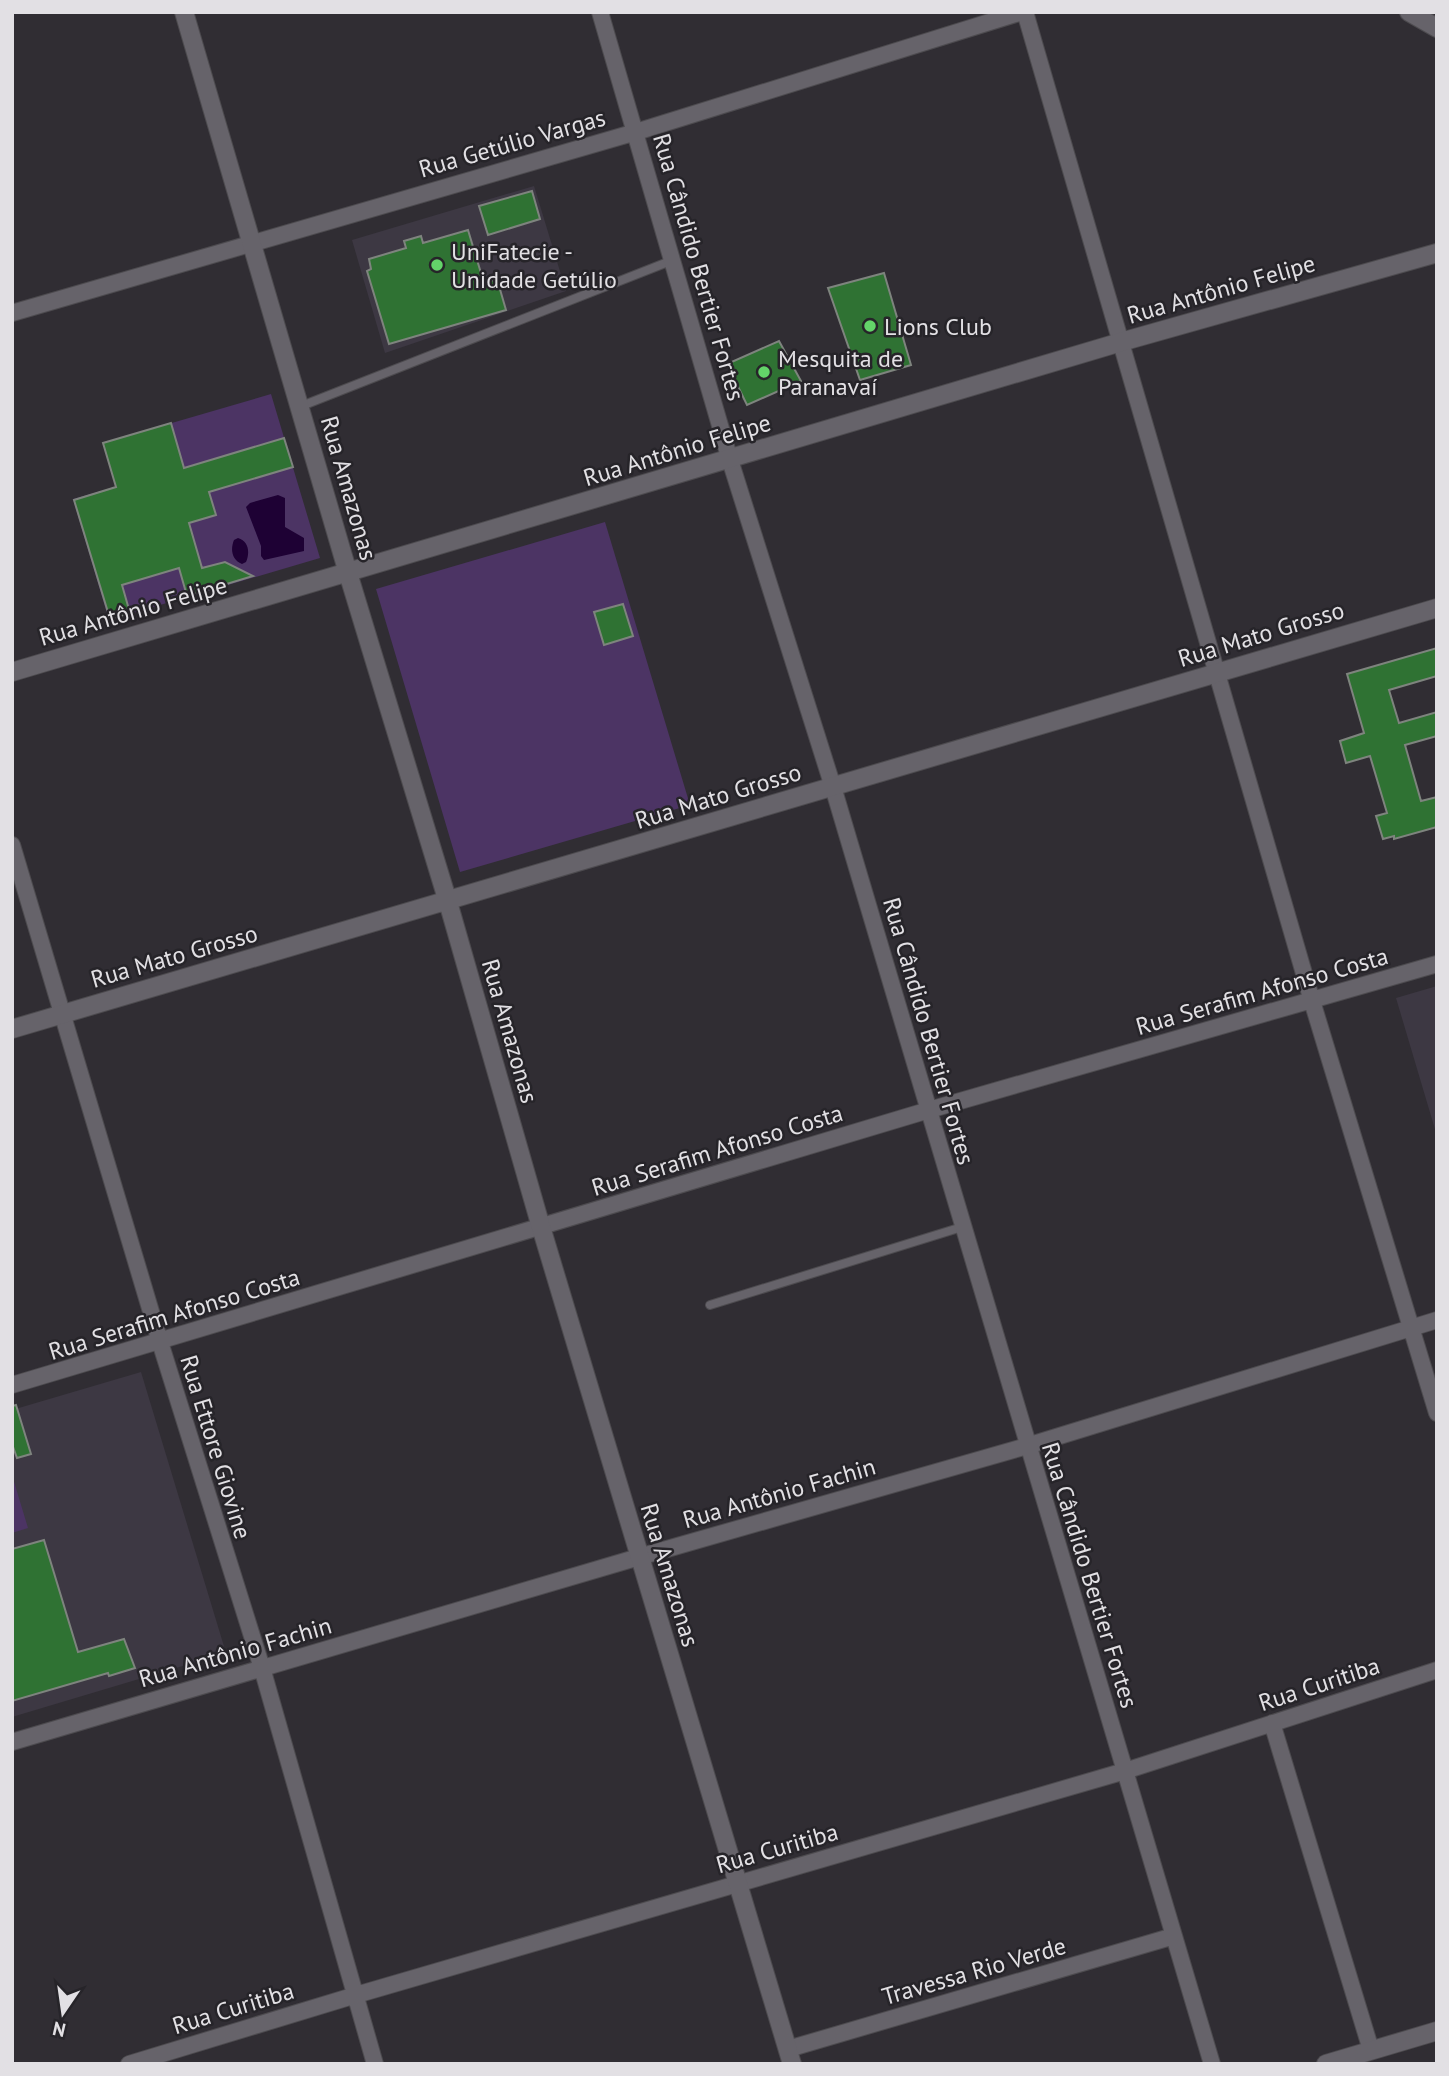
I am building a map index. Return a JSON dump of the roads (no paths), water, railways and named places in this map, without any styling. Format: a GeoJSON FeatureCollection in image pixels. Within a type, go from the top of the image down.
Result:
{"type":"FeatureCollection","features":[{"type":"Feature","properties":{"kind":"street","name":"Rua Amazonas"},"geometry":{"type":"LineString","coordinates":[[184,12],[348,573],[448,902],[541,1227],[790,2056]]}},
{"type":"Feature","properties":{"kind":"street","name":"Rua Cândido Bertier Fortes"},"geometry":{"type":"LineString","coordinates":[[600,12],[730,460],[832,787],[1027,1446],[1072,1586],[1212,2064]]}},
{"type":"Feature","properties":{"kind":"street","name":"Rua Getúlio Vargas"},"geometry":{"type":"LineString","coordinates":[[12,313],[636,132],[1024,12]]}},
{"type":"Feature","properties":{"kind":"street"},"geometry":{"type":"LineString","coordinates":[[1024,12],[1312,1001],[1437,1413]]}},
{"type":"Feature","properties":{"kind":"street"},"geometry":{"type":"LineString","coordinates":[[1409,12],[1437,28]]}},
{"type":"Feature","properties":{"kind":"street","name":"Rua Antônio Felipe"},"geometry":{"type":"LineString","coordinates":[[12,672],[1121,342],[1437,253]]}},
{"type":"Feature","properties":{"kind":"street","name":"Rua Mato Grosso"},"geometry":{"type":"LineString","coordinates":[[12,1029],[1437,608]]}},
{"type":"Feature","properties":{"kind":"street","name":"Rua Ettore Giovine"},"geometry":{"type":"LineString","coordinates":[[12,845],[160,1342],[262,1668],[375,2064]]}},
{"type":"Feature","properties":{"kind":"street","name":"Rua Serafim Afonso Costa"},"geometry":{"type":"LineString","coordinates":[[12,1385],[929,1110],[1437,964]]}},
{"type":"Feature","properties":{"kind":"street","name":"Rua Antônio Fachin"},"geometry":{"type":"LineString","coordinates":[[12,1742],[1027,1446],[1437,1320]]}},
{"type":"Feature","properties":{"kind":"street","name":"Rua Curitiba"},"geometry":{"type":"LineString","coordinates":[[129,2064],[1125,1770],[1437,1670]]}},
{"type":"Feature","properties":{"kind":"street"},"geometry":{"type":"LineString","coordinates":[[1272,1723],[1371,2050]]}},
{"type":"Feature","properties":{"kind":"street","name":"Travessa Rio Verde"},"geometry":{"type":"LineString","coordinates":[[790,2056],[1174,1936]]}},
{"type":"Feature","properties":{"kind":"street"},"geometry":{"type":"LineString","coordinates":[[1326,2064],[1437,2031]]}},
{"type":"Feature","properties":{"kind":"lane"},"geometry":{"type":"LineString","coordinates":[[299,407],[673,260]]}},
{"type":"Feature","properties":{"kind":"lane"},"geometry":{"type":"LineString","coordinates":[[710,1305],[962,1227]]}},
{"type":"Feature","properties":{"kind":"place","name":"UniFatecie - Unidade Getúlio"},"geometry":{"type":"Point","coordinates":[437,265]}},
{"type":"Feature","properties":{"kind":"place","name":"Lions Club"},"geometry":{"type":"Point","coordinates":[870,326]}},
{"type":"Feature","properties":{"kind":"place","name":"Mesquita de Paranavaí"},"geometry":{"type":"Point","coordinates":[764,372]}}]}
